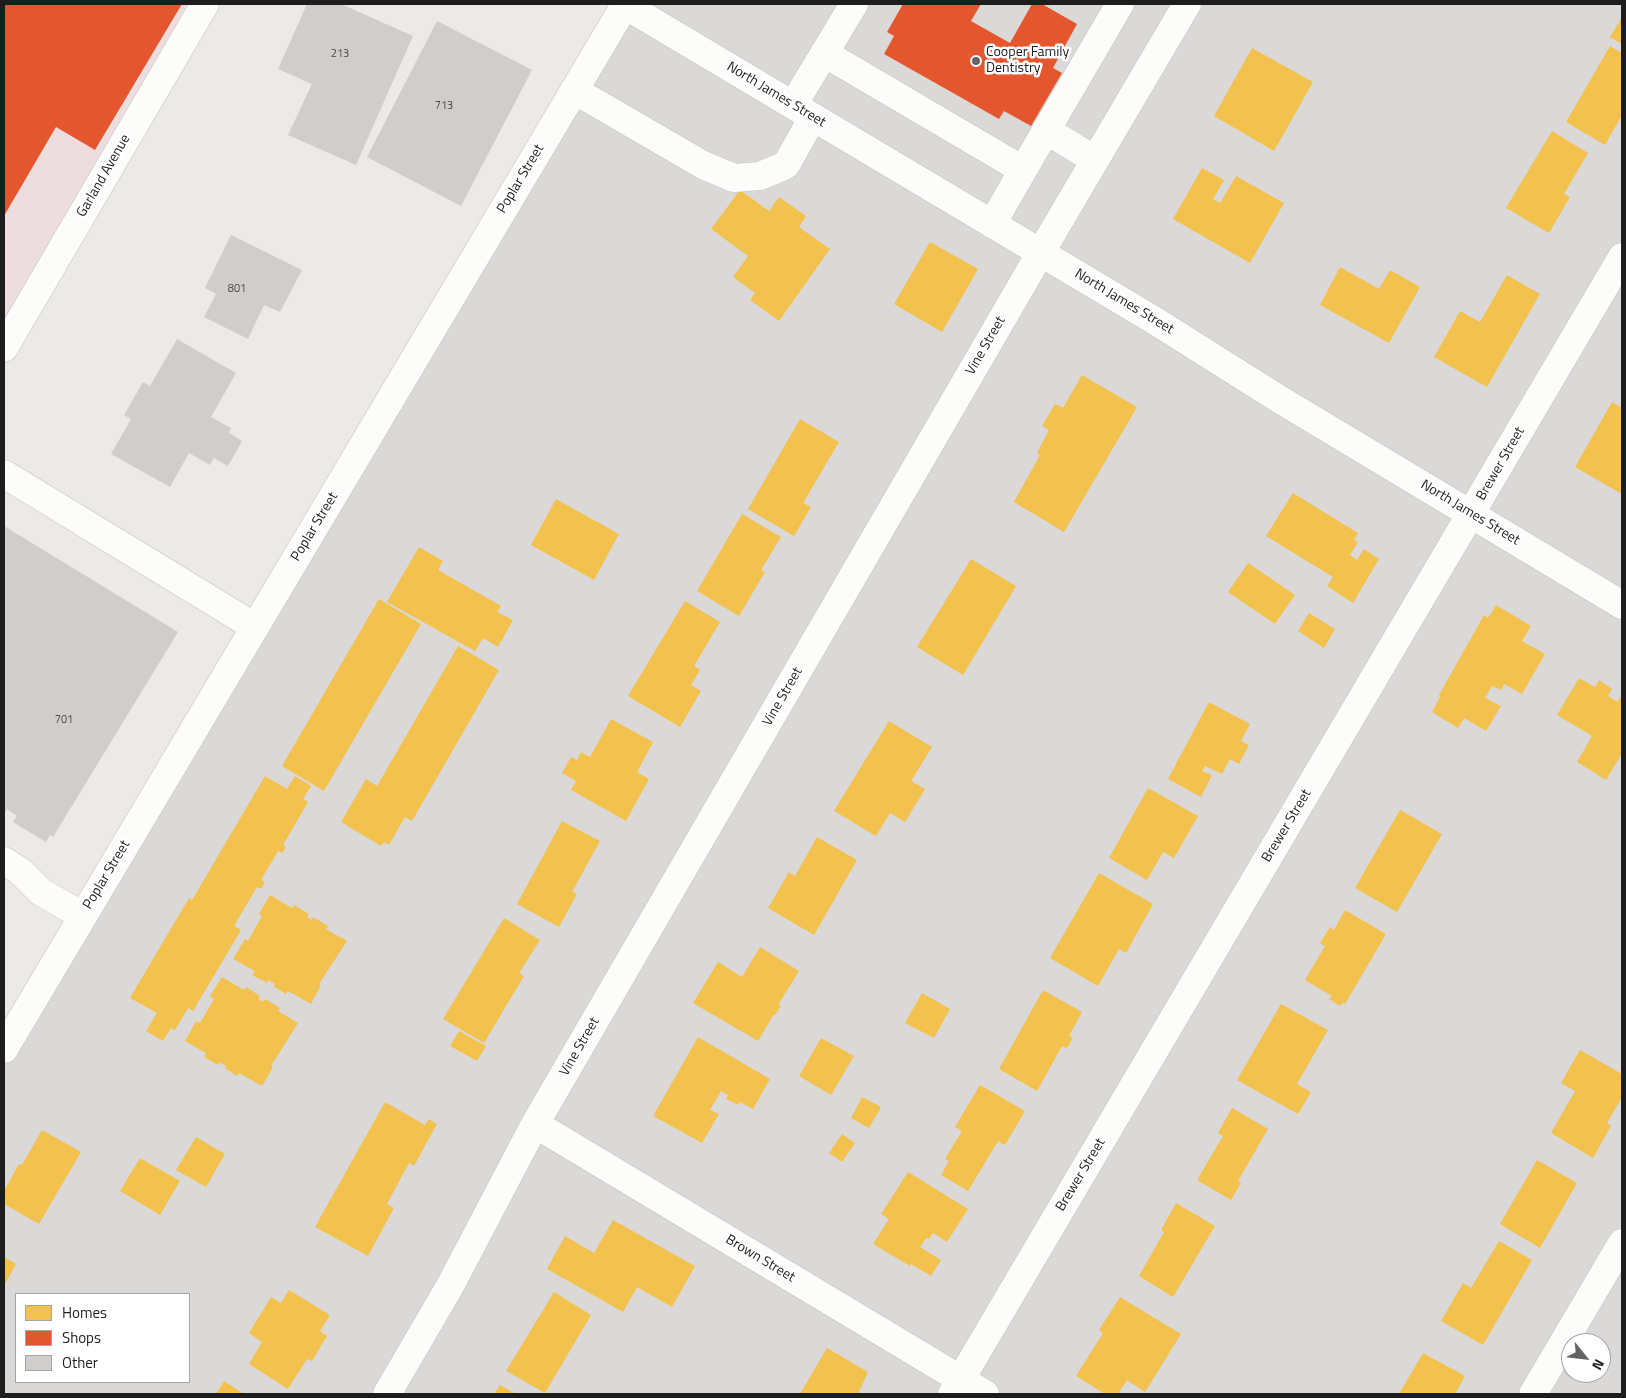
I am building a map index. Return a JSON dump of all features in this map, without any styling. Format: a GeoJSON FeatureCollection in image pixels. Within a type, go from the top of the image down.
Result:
{"type":"FeatureCollection","features":[{"type":"Feature","properties":{"kind":"street","name":"Garland Avenue"},"geometry":{"type":"LineString","coordinates":[[4,348],[205,4]]}},
{"type":"Feature","properties":{"kind":"street","name":"Poplar Street"},"geometry":{"type":"LineString","coordinates":[[4,1049],[624,4]]}},
{"type":"Feature","properties":{"kind":"street","name":"North James Street"},"geometry":{"type":"LineString","coordinates":[[624,4],[1041,252],[1182,337],[1279,399],[1472,513],[1622,605]]}},
{"type":"Feature","properties":{"kind":"street"},"geometry":{"type":"LineString","coordinates":[[574,90],[703,165],[734,178],[760,176],[786,165],[824,53],[854,4]]}},
{"type":"Feature","properties":{"kind":"street"},"geometry":{"type":"LineString","coordinates":[[992,224],[1120,4]]}},
{"type":"Feature","properties":{"kind":"street","name":"Vine Street"},"geometry":{"type":"LineString","coordinates":[[387,1394],[450,1286],[536,1124],[1041,252],[1187,4]]}},
{"type":"Feature","properties":{"kind":"street"},"geometry":{"type":"LineString","coordinates":[[824,53],[1023,170]]}},
{"type":"Feature","properties":{"kind":"street"},"geometry":{"type":"LineString","coordinates":[[1046,130],[1095,160]]}},
{"type":"Feature","properties":{"kind":"street","name":"Brewer Street"},"geometry":{"type":"LineString","coordinates":[[956,1387],[1622,257]]}},
{"type":"Feature","properties":{"kind":"street"},"geometry":{"type":"LineString","coordinates":[[4,474],[255,627]]}},
{"type":"Feature","properties":{"kind":"street"},"geometry":{"type":"LineString","coordinates":[[4,861],[20,871],[41,892],[83,916]]}},
{"type":"Feature","properties":{"kind":"street","name":"Brown Street"},"geometry":{"type":"LineString","coordinates":[[536,1124],[956,1387],[985,1394]]}},
{"type":"Feature","properties":{"kind":"street"},"geometry":{"type":"LineString","coordinates":[[1533,1394],[1622,1243]]}},
{"type":"Feature","properties":{"kind":"shaded area"},"geometry":{"type":"Polygon","coordinates":[[[4,4],[205,4],[4,348],[4,4]]]}},
{"type":"Feature","properties":{"kind":"shaded area"},"geometry":{"type":"Polygon","coordinates":[[[623,4],[1622,4],[1622,1394],[4,1394],[4,1048],[623,4]]]}},
{"type":"Feature","properties":{"kind":"building: Homes"},"geometry":{"type":"Polygon","coordinates":[[[1622,17],[1622,44],[1610,37],[1622,17]]]}},
{"type":"Feature","properties":{"kind":"building: Homes"},"geometry":{"type":"Polygon","coordinates":[[[1610,46],[1622,53],[1622,115],[1605,145],[1566,122],[1610,46]]]}},
{"type":"Feature","properties":{"kind":"building: Homes"},"geometry":{"type":"Polygon","coordinates":[[[1252,48],[1313,82],[1274,151],[1214,116],[1252,48]]]}},
{"type":"Feature","properties":{"kind":"building: Homes"},"geometry":{"type":"Polygon","coordinates":[[[1552,131],[1588,153],[1564,194],[1570,197],[1549,233],[1506,208],[1552,131]]]}},
{"type":"Feature","properties":{"kind":"building: Homes"},"geometry":{"type":"Polygon","coordinates":[[[1202,168],[1224,180],[1213,199],[1220,203],[1236,176],[1284,203],[1250,263],[1173,219],[1202,168]]]}},
{"type":"Feature","properties":{"kind":"building: Homes"},"geometry":{"type":"Polygon","coordinates":[[[740,190],[769,211],[779,197],[806,216],[799,227],[830,249],[779,321],[750,300],[755,293],[733,277],[748,256],[711,229],[740,190]]]}},
{"type":"Feature","properties":{"kind":"building: Homes"},"geometry":{"type":"Polygon","coordinates":[[[930,242],[978,269],[942,332],[894,304],[930,242]]]}},
{"type":"Feature","properties":{"kind":"building: Homes"},"geometry":{"type":"Polygon","coordinates":[[[1340,267],[1379,289],[1390,270],[1420,287],[1389,343],[1320,305],[1340,267]]]}},
{"type":"Feature","properties":{"kind":"building: Homes"},"geometry":{"type":"Polygon","coordinates":[[[1507,275],[1540,294],[1487,387],[1434,357],[1460,311],[1480,322],[1507,275]]]}},
{"type":"Feature","properties":{"kind":"building: Homes"},"geometry":{"type":"Polygon","coordinates":[[[1082,375],[1137,407],[1064,532],[1014,502],[1040,455],[1037,453],[1049,430],[1042,426],[1055,404],[1063,408],[1082,375]]]}},
{"type":"Feature","properties":{"kind":"building: Homes"},"geometry":{"type":"Polygon","coordinates":[[[1612,402],[1622,408],[1622,494],[1575,467],[1612,402]]]}},
{"type":"Feature","properties":{"kind":"building: Homes"},"geometry":{"type":"Polygon","coordinates":[[[800,419],[839,442],[803,503],[811,507],[794,536],[748,509],[800,419]]]}},
{"type":"Feature","properties":{"kind":"building: Homes"},"geometry":{"type":"Polygon","coordinates":[[[1293,493],[1358,533],[1354,540],[1358,542],[1350,555],[1357,560],[1364,549],[1379,559],[1353,603],[1327,586],[1333,577],[1266,536],[1293,493]]]}},
{"type":"Feature","properties":{"kind":"building: Homes"},"geometry":{"type":"Polygon","coordinates":[[[556,499],[619,534],[594,580],[531,545],[556,499]]]}},
{"type":"Feature","properties":{"kind":"building: Homes"},"geometry":{"type":"Polygon","coordinates":[[[742,514],[781,537],[761,570],[765,572],[739,616],[697,591],[742,514]]]}},
{"type":"Feature","properties":{"kind":"building: Homes"},"geometry":{"type":"Polygon","coordinates":[[[419,547],[443,561],[438,570],[501,606],[497,612],[513,620],[498,647],[483,638],[475,651],[387,602],[419,547]]]}},
{"type":"Feature","properties":{"kind":"building: Homes"},"geometry":{"type":"Polygon","coordinates":[[[971,559],[1016,586],[963,675],[917,647],[971,559]]]}},
{"type":"Feature","properties":{"kind":"building: Homes"},"geometry":{"type":"Polygon","coordinates":[[[1248,563],[1295,595],[1275,624],[1228,592],[1248,563]]]}},
{"type":"Feature","properties":{"kind":"building: Homes"},"geometry":{"type":"Polygon","coordinates":[[[379,599],[421,624],[324,791],[282,766],[379,599]]]}},
{"type":"Feature","properties":{"kind":"building: Homes"},"geometry":{"type":"Polygon","coordinates":[[[685,601],[720,622],[694,666],[700,670],[691,685],[701,691],[680,727],[628,696],[685,601]]]}},
{"type":"Feature","properties":{"kind":"building: Homes"},"geometry":{"type":"Polygon","coordinates":[[[1496,605],[1531,626],[1522,641],[1545,654],[1522,694],[1504,684],[1501,690],[1492,686],[1485,698],[1501,706],[1486,731],[1464,718],[1458,728],[1432,712],[1440,697],[1439,695],[1484,615],[1488,618],[1496,605]]]}},
{"type":"Feature","properties":{"kind":"building: Homes"},"geometry":{"type":"Polygon","coordinates":[[[1309,613],[1335,629],[1324,648],[1298,631],[1309,613]]]}},
{"type":"Feature","properties":{"kind":"building: Homes"},"geometry":{"type":"Polygon","coordinates":[[[458,646],[499,670],[412,821],[405,817],[389,845],[384,842],[381,846],[341,822],[366,779],[377,786],[458,646]]]}},
{"type":"Feature","properties":{"kind":"building: Homes"},"geometry":{"type":"Polygon","coordinates":[[[1579,678],[1595,687],[1599,680],[1612,689],[1608,696],[1618,702],[1620,697],[1622,699],[1622,753],[1606,780],[1577,762],[1592,736],[1557,715],[1579,678]]]}},
{"type":"Feature","properties":{"kind":"building: Homes"},"geometry":{"type":"Polygon","coordinates":[[[1209,702],[1250,724],[1241,741],[1249,745],[1239,764],[1230,759],[1222,774],[1205,766],[1202,771],[1212,775],[1201,797],[1168,779],[1209,702]]]}},
{"type":"Feature","properties":{"kind":"building: Homes"},"geometry":{"type":"Polygon","coordinates":[[[611,719],[653,742],[637,772],[649,779],[626,821],[571,790],[576,781],[562,773],[571,757],[577,760],[581,752],[590,757],[611,719]]]}},
{"type":"Feature","properties":{"kind":"building: Homes"},"geometry":{"type":"Polygon","coordinates":[[[889,721],[932,747],[911,781],[925,789],[905,822],[890,813],[876,836],[834,811],[889,721]]]}},
{"type":"Feature","properties":{"kind":"building: Homes"},"geometry":{"type":"Polygon","coordinates":[[[265,776],[287,789],[295,776],[311,786],[303,799],[308,802],[283,845],[286,847],[282,853],[278,851],[261,880],[265,882],[261,889],[257,887],[234,926],[241,930],[193,1011],[188,1008],[175,1030],[171,1028],[163,1041],[146,1031],[157,1013],[130,998],[189,898],[192,900],[265,776]]]}},
{"type":"Feature","properties":{"kind":"building: Homes"},"geometry":{"type":"Polygon","coordinates":[[[1148,788],[1198,816],[1174,858],[1163,852],[1147,880],[1109,858],[1148,788]]]}},
{"type":"Feature","properties":{"kind":"building: Homes"},"geometry":{"type":"Polygon","coordinates":[[[1400,810],[1442,834],[1397,912],[1355,888],[1400,810]]]}},
{"type":"Feature","properties":{"kind":"building: Homes"},"geometry":{"type":"Polygon","coordinates":[[[562,821],[600,841],[572,892],[577,894],[559,927],[517,904],[562,821]]]}},
{"type":"Feature","properties":{"kind":"building: Homes"},"geometry":{"type":"Polygon","coordinates":[[[817,837],[857,860],[814,935],[768,908],[789,872],[795,876],[817,837]]]}},
{"type":"Feature","properties":{"kind":"building: Homes"},"geometry":{"type":"Polygon","coordinates":[[[1099,873],[1153,904],[1126,953],[1119,949],[1098,986],[1050,958],[1099,873]]]}},
{"type":"Feature","properties":{"kind":"building: Homes"},"geometry":{"type":"Polygon","coordinates":[[[270,895],[292,908],[294,905],[309,914],[307,917],[312,920],[313,917],[328,926],[326,929],[347,941],[319,984],[321,985],[311,1004],[288,991],[286,994],[273,986],[275,984],[268,980],[267,983],[252,975],[255,971],[233,959],[245,939],[248,941],[262,916],[259,914],[270,895]]]}},
{"type":"Feature","properties":{"kind":"building: Homes"},"geometry":{"type":"Polygon","coordinates":[[[1345,910],[1386,934],[1345,1004],[1342,1003],[1340,1006],[1329,999],[1332,996],[1305,980],[1325,946],[1320,943],[1330,927],[1334,930],[1345,910]]]}},
{"type":"Feature","properties":{"kind":"building: Homes"},"geometry":{"type":"Polygon","coordinates":[[[504,918],[540,940],[519,973],[524,976],[484,1043],[443,1019],[504,918]]]}},
{"type":"Feature","properties":{"kind":"building: Homes"},"geometry":{"type":"Polygon","coordinates":[[[760,947],[799,971],[778,1005],[781,1006],[758,1041],[693,1003],[718,962],[742,977],[760,947]]]}},
{"type":"Feature","properties":{"kind":"building: Homes"},"geometry":{"type":"Polygon","coordinates":[[[222,977],[244,990],[246,987],[260,996],[258,999],[263,1002],[265,999],[280,1008],[278,1011],[298,1023],[271,1066],[273,1067],[262,1086],[239,1073],[237,1076],[220,1062],[218,1065],[204,1057],[206,1053],[185,1041],[196,1021],[200,1023],[214,999],[210,996],[222,977]]]}},
{"type":"Feature","properties":{"kind":"building: Homes"},"geometry":{"type":"Polygon","coordinates":[[[1043,990],[1082,1012],[1069,1036],[1073,1038],[1067,1048],[1062,1046],[1037,1091],[999,1069],[1043,990]]]}},
{"type":"Feature","properties":{"kind":"building: Homes"},"geometry":{"type":"Polygon","coordinates":[[[922,993],[950,1009],[934,1038],[905,1023],[922,993]]]}},
{"type":"Feature","properties":{"kind":"building: Homes"},"geometry":{"type":"Polygon","coordinates":[[[1281,1004],[1328,1030],[1297,1084],[1311,1092],[1298,1114],[1237,1080],[1281,1004]]]}},
{"type":"Feature","properties":{"kind":"building: Homes"},"geometry":{"type":"Polygon","coordinates":[[[459,1031],[486,1046],[477,1061],[450,1046],[459,1031]]]}},
{"type":"Feature","properties":{"kind":"building: Homes"},"geometry":{"type":"Polygon","coordinates":[[[698,1037],[770,1079],[753,1109],[740,1102],[738,1105],[726,1099],[728,1095],[721,1091],[710,1110],[719,1114],[702,1143],[653,1116],[698,1037]]]}},
{"type":"Feature","properties":{"kind":"building: Homes"},"geometry":{"type":"Polygon","coordinates":[[[821,1038],[854,1056],[831,1095],[799,1076],[821,1038]]]}},
{"type":"Feature","properties":{"kind":"building: Homes"},"geometry":{"type":"Polygon","coordinates":[[[1580,1050],[1622,1074],[1622,1097],[1607,1123],[1611,1126],[1593,1158],[1551,1133],[1575,1091],[1561,1083],[1580,1050]]]}},
{"type":"Feature","properties":{"kind":"building: Homes"},"geometry":{"type":"Polygon","coordinates":[[[980,1085],[1025,1111],[1005,1145],[998,1141],[968,1191],[941,1175],[949,1161],[945,1159],[962,1131],[955,1127],[980,1085]]]}},
{"type":"Feature","properties":{"kind":"building: Homes"},"geometry":{"type":"Polygon","coordinates":[[[862,1097],[881,1107],[869,1128],[851,1118],[862,1097]]]}},
{"type":"Feature","properties":{"kind":"building: Homes"},"geometry":{"type":"Polygon","coordinates":[[[385,1102],[425,1125],[429,1119],[437,1124],[414,1166],[409,1163],[387,1204],[394,1208],[368,1256],[315,1227],[385,1102]]]}},
{"type":"Feature","properties":{"kind":"building: Homes"},"geometry":{"type":"Polygon","coordinates":[[[1232,1108],[1268,1129],[1238,1181],[1241,1183],[1231,1200],[1197,1180],[1223,1136],[1218,1133],[1232,1108]]]}},
{"type":"Feature","properties":{"kind":"building: Homes"},"geometry":{"type":"Polygon","coordinates":[[[42,1130],[81,1152],[39,1224],[4,1204],[4,1191],[19,1164],[22,1165],[42,1130]]]}},
{"type":"Feature","properties":{"kind":"building: Homes"},"geometry":{"type":"Polygon","coordinates":[[[842,1134],[855,1143],[842,1162],[829,1153],[842,1134]]]}},
{"type":"Feature","properties":{"kind":"building: Homes"},"geometry":{"type":"Polygon","coordinates":[[[196,1137],[225,1154],[206,1187],[176,1170],[196,1137]]]}},
{"type":"Feature","properties":{"kind":"building: Homes"},"geometry":{"type":"Polygon","coordinates":[[[140,1158],[180,1181],[160,1215],[120,1191],[140,1158]]]}},
{"type":"Feature","properties":{"kind":"building: Homes"},"geometry":{"type":"Polygon","coordinates":[[[1537,1160],[1577,1183],[1540,1248],[1500,1224],[1537,1160]]]}},
{"type":"Feature","properties":{"kind":"building: Homes"},"geometry":{"type":"Polygon","coordinates":[[[908,1172],[968,1209],[947,1242],[933,1233],[929,1239],[926,1238],[920,1247],[941,1260],[931,1276],[873,1244],[889,1219],[881,1214],[908,1172]]]}},
{"type":"Feature","properties":{"kind":"building: Homes"},"geometry":{"type":"Polygon","coordinates":[[[1176,1203],[1215,1226],[1173,1297],[1139,1276],[1164,1232],[1161,1230],[1176,1203]]]}},
{"type":"Feature","properties":{"kind":"building: Homes"},"geometry":{"type":"Polygon","coordinates":[[[613,1220],[695,1266],[672,1307],[637,1287],[623,1312],[547,1269],[565,1236],[594,1253],[613,1220]]]}},
{"type":"Feature","properties":{"kind":"building: Homes"},"geometry":{"type":"Polygon","coordinates":[[[1499,1241],[1532,1260],[1483,1345],[1441,1321],[1463,1283],[1471,1288],[1499,1241]]]}},
{"type":"Feature","properties":{"kind":"building: Homes"},"geometry":{"type":"Polygon","coordinates":[[[4,1257],[16,1264],[4,1286],[4,1257]]]}},
{"type":"Feature","properties":{"kind":"building: Homes"},"geometry":{"type":"Polygon","coordinates":[[[289,1290],[330,1315],[320,1331],[327,1336],[312,1361],[307,1359],[288,1389],[249,1364],[262,1342],[249,1333],[271,1297],[281,1303],[289,1290]]]}},
{"type":"Feature","properties":{"kind":"building: Homes"},"geometry":{"type":"Polygon","coordinates":[[[554,1292],[591,1315],[545,1393],[506,1371],[554,1292]]]}},
{"type":"Feature","properties":{"kind":"building: Homes"},"geometry":{"type":"Polygon","coordinates":[[[1120,1297],[1181,1334],[1145,1392],[1127,1380],[1118,1394],[1105,1394],[1076,1376],[1103,1333],[1099,1330],[1120,1297]]]}},
{"type":"Feature","properties":{"kind":"building: Homes"},"geometry":{"type":"Polygon","coordinates":[[[827,1348],[868,1372],[858,1394],[800,1394],[827,1348]]]}},
{"type":"Feature","properties":{"kind":"building: Homes"},"geometry":{"type":"Polygon","coordinates":[[[1423,1353],[1465,1376],[1455,1394],[1399,1394],[1423,1353]]]}},
{"type":"Feature","properties":{"kind":"building: Homes"},"geometry":{"type":"Polygon","coordinates":[[[224,1381],[244,1394],[216,1394],[224,1381]]]}},
{"type":"Feature","properties":{"kind":"building: Homes"},"geometry":{"type":"Polygon","coordinates":[[[500,1385],[516,1394],[494,1394],[500,1385]]]}},
{"type":"Feature","properties":{"kind":"building: Shops"},"geometry":{"type":"Polygon","coordinates":[[[4,4],[182,4],[95,150],[56,127],[4,216],[4,4]]]}},
{"type":"Feature","properties":{"kind":"building: Shops","name":"Cooper Family Dentistry"},"geometry":{"type":"Polygon","coordinates":[[[903,4],[981,4],[971,21],[1010,43],[1032,4],[1042,4],[1077,24],[1053,68],[1062,73],[1031,126],[1004,111],[999,119],[884,54],[894,36],[887,32],[903,4]]]}},
{"type":"Feature","properties":{"kind":"building: Other"},"geometry":{"type":"Polygon","coordinates":[[[307,4],[341,4],[413,36],[356,165],[288,135],[312,84],[278,69],[307,4]]]}},
{"type":"Feature","properties":{"kind":"building: Other"},"geometry":{"type":"Polygon","coordinates":[[[437,21],[532,70],[461,206],[367,157],[437,21]]]}},
{"type":"Feature","properties":{"kind":"building: Other"},"geometry":{"type":"Polygon","coordinates":[[[231,235],[302,270],[280,312],[264,305],[248,339],[204,317],[216,294],[205,288],[231,235]]]}},
{"type":"Feature","properties":{"kind":"building: Other"},"geometry":{"type":"Polygon","coordinates":[[[177,339],[236,373],[211,417],[231,428],[229,433],[242,441],[228,466],[214,458],[210,465],[189,453],[170,487],[111,454],[131,419],[124,415],[143,382],[150,386],[177,339]]]}},
{"type":"Feature","properties":{"kind":"building: Other"},"geometry":{"type":"Polygon","coordinates":[[[4,526],[178,632],[53,837],[50,835],[46,842],[13,822],[17,816],[7,809],[4,813],[4,526]]]}},
{"type":"Feature","properties":{"kind":"place","name":"Cooper Family Dentistry"},"geometry":{"type":"Point","coordinates":[976,61]}}]}
